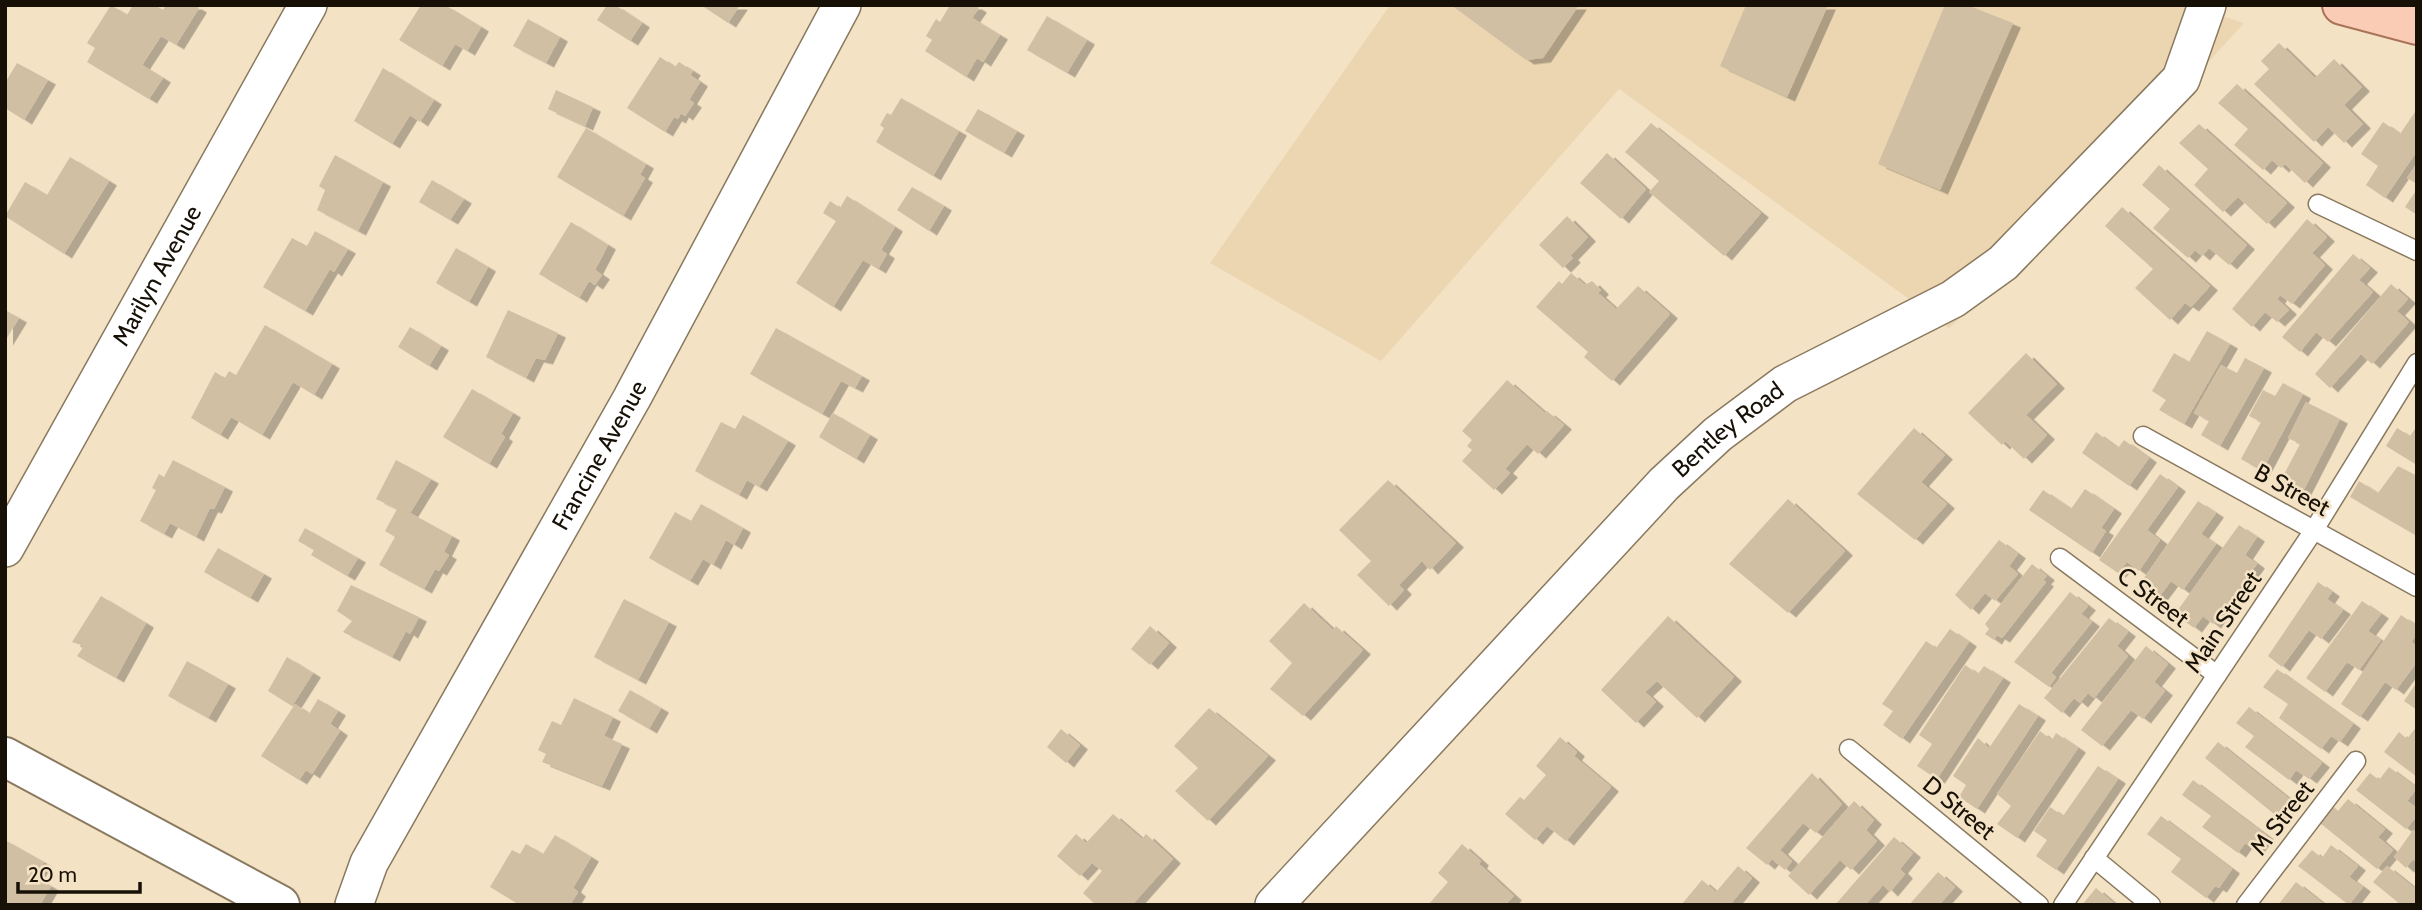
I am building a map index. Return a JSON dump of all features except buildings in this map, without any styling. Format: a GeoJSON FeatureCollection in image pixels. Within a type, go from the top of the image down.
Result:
{"type":"FeatureCollection","features":[{"type":"Feature","properties":{"kind":"main road"},"geometry":{"type":"LineString","coordinates":[[2342,5],[2417,25]]}},
{"type":"Feature","properties":{"kind":"main road"},"geometry":{"type":"LineString","coordinates":[[5,757],[280,905]]}},
{"type":"Feature","properties":{"kind":"street","name":"Marilyn Avenue"},"geometry":{"type":"LineString","coordinates":[[5,548],[308,5]]}},
{"type":"Feature","properties":{"kind":"street","name":"Francine Avenue"},"geometry":{"type":"LineString","coordinates":[[354,905],[369,863],[632,398],[842,5]]}},
{"type":"Feature","properties":{"kind":"street","name":"Bentley Road"},"geometry":{"type":"LineString","coordinates":[[1274,905],[1664,484],[1718,435],[1785,384],[1953,299],[2003,263],[2180,79],[2207,5]]}},
{"type":"Feature","properties":{"kind":"lane"},"geometry":{"type":"LineString","coordinates":[[2318,204],[2417,251]]}},
{"type":"Feature","properties":{"kind":"lane","name":"Main Street"},"geometry":{"type":"LineString","coordinates":[[2063,905],[2314,530],[2417,363]]}},
{"type":"Feature","properties":{"kind":"lane","name":"B Street"},"geometry":{"type":"LineString","coordinates":[[2143,436],[2417,587]]}},
{"type":"Feature","properties":{"kind":"lane","name":"C Street"},"geometry":{"type":"LineString","coordinates":[[2060,558],[2217,676]]}},
{"type":"Feature","properties":{"kind":"lane","name":"D Street"},"geometry":{"type":"LineString","coordinates":[[1849,749],[2039,905]]}},
{"type":"Feature","properties":{"kind":"lane","name":"M Street"},"geometry":{"type":"LineString","coordinates":[[2246,905],[2356,761]]}},
{"type":"Feature","properties":{"kind":"lane"},"geometry":{"type":"LineString","coordinates":[[2094,858],[2151,905]]}},
{"type":"Feature","properties":{"kind":"shaded area"},"geometry":{"type":"Polygon","coordinates":[[[1390,5],[2186,5],[2244,23],[2031,257],[1949,328],[1619,89],[1381,361],[1210,263],[1390,5]]]}}]}
